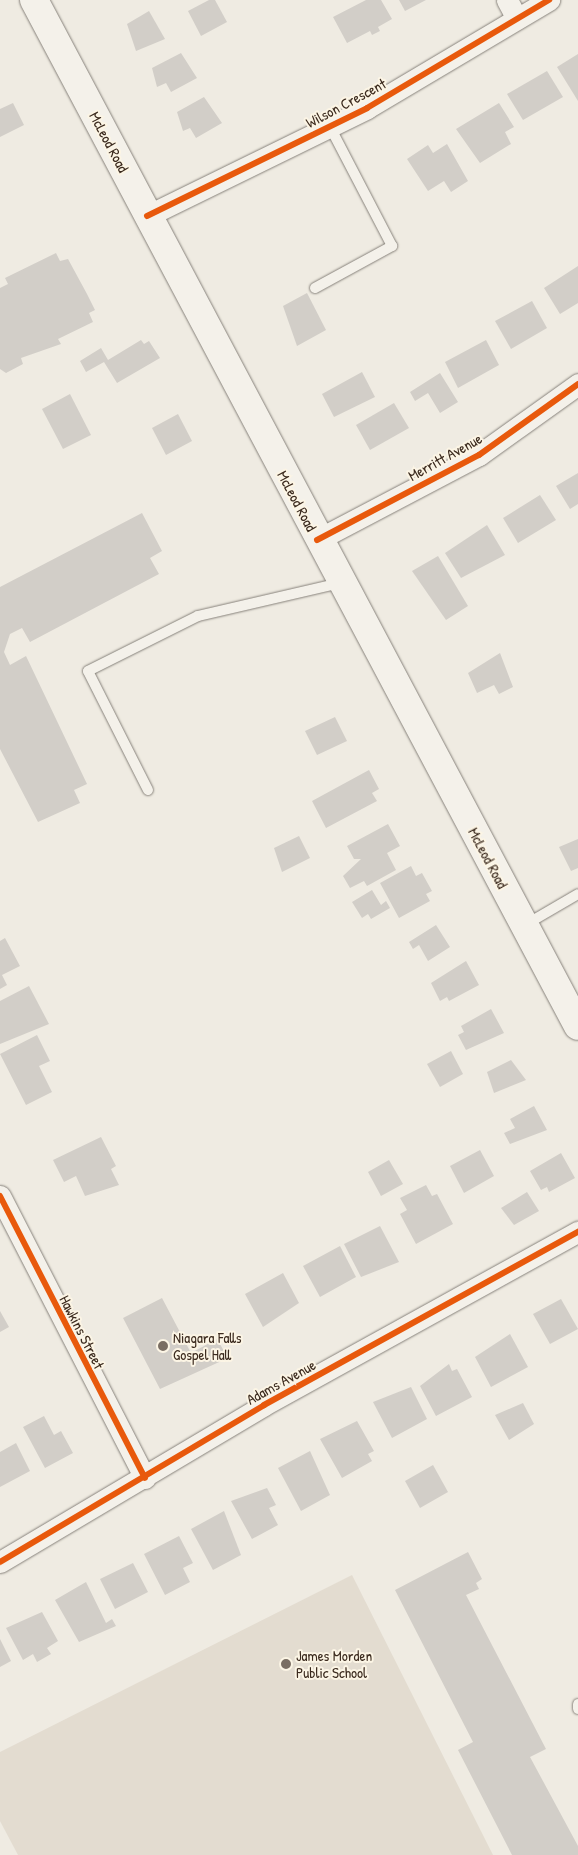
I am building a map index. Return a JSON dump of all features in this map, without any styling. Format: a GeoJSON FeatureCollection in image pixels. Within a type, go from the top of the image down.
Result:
{"type":"FeatureCollection","features":[{"type":"Feature","properties":{"kind":"main road","name":"McLeod Road"},"geometry":{"type":"LineString","coordinates":[[34,0],[317,540],[578,1026]]}},
{"type":"Feature","properties":{"kind":"street"},"geometry":{"type":"LineString","coordinates":[[507,0],[517,19]]}},
{"type":"Feature","properties":{"kind":"street","name":"Wilson Crescent"},"geometry":{"type":"LineString","coordinates":[[147,216],[330,127],[549,0]]}},
{"type":"Feature","properties":{"kind":"street","name":"Merritt Avenue"},"geometry":{"type":"LineString","coordinates":[[317,540],[479,455],[578,384]]}},
{"type":"Feature","properties":{"kind":"street","name":"Hawkins Street"},"geometry":{"type":"LineString","coordinates":[[0,1197],[145,1478]]}},
{"type":"Feature","properties":{"kind":"street","name":"Adams Avenue"},"geometry":{"type":"LineString","coordinates":[[0,1562],[145,1478],[264,1405],[578,1232]]}},
{"type":"Feature","properties":{"kind":"lane"},"geometry":{"type":"LineString","coordinates":[[315,288],[392,246],[330,127]]}},
{"type":"Feature","properties":{"kind":"lane"},"geometry":{"type":"LineString","coordinates":[[148,790],[88,671],[198,616],[340,583]]}},
{"type":"Feature","properties":{"kind":"lane"},"geometry":{"type":"LineString","coordinates":[[524,926],[578,894]]}},
{"type":"Feature","properties":{"kind":"lane"},"geometry":{"type":"LineString","coordinates":[[578,1704],[578,1709]]}},
{"type":"Feature","properties":{"kind":"shaded area","name":"James Morden Public School"},"geometry":{"type":"Polygon","coordinates":[[[352,1575],[493,1855],[18,1855],[0,1821],[0,1752],[352,1575]]]}},
{"type":"Feature","properties":{"kind":"building"},"geometry":{"type":"Polygon","coordinates":[[[209,0],[215,0],[227,22],[201,36],[188,11],[209,0]]]}},
{"type":"Feature","properties":{"kind":"building"},"geometry":{"type":"Polygon","coordinates":[[[366,0],[381,0],[392,19],[378,27],[380,31],[372,35],[370,31],[347,43],[333,17],[366,0]]]}},
{"type":"Feature","properties":{"kind":"building"},"geometry":{"type":"Polygon","coordinates":[[[399,0],[426,0],[405,11],[399,0]]]}},
{"type":"Feature","properties":{"kind":"building"},"geometry":{"type":"Polygon","coordinates":[[[149,11],[165,39],[136,51],[127,24],[149,11]]]}},
{"type":"Feature","properties":{"kind":"building"},"geometry":{"type":"Polygon","coordinates":[[[181,53],[197,78],[171,92],[166,83],[157,87],[152,68],[181,53]]]}},
{"type":"Feature","properties":{"kind":"building"},"geometry":{"type":"Polygon","coordinates":[[[578,54],[578,101],[557,67],[578,54]]]}},
{"type":"Feature","properties":{"kind":"building"},"geometry":{"type":"Polygon","coordinates":[[[547,71],[563,97],[523,120],[507,94],[547,71]]]}},
{"type":"Feature","properties":{"kind":"building"},"geometry":{"type":"Polygon","coordinates":[[[204,97],[222,123],[196,138],[190,128],[183,131],[177,112],[204,97]]]}},
{"type":"Feature","properties":{"kind":"building"},"geometry":{"type":"Polygon","coordinates":[[[13,103],[24,125],[0,137],[0,109],[13,103]]]}},
{"type":"Feature","properties":{"kind":"building"},"geometry":{"type":"Polygon","coordinates":[[[499,103],[514,127],[505,132],[511,144],[480,163],[456,129],[499,103]]]}},
{"type":"Feature","properties":{"kind":"building"},"geometry":{"type":"Polygon","coordinates":[[[447,144],[468,181],[451,192],[444,181],[428,191],[407,159],[428,145],[433,153],[447,144]]]}},
{"type":"Feature","properties":{"kind":"building"},"geometry":{"type":"Polygon","coordinates":[[[56,253],[60,261],[68,259],[87,294],[95,310],[89,313],[93,322],[58,339],[61,344],[21,358],[23,364],[6,373],[0,369],[0,288],[8,284],[5,278],[56,253]]]}},
{"type":"Feature","properties":{"kind":"building"},"geometry":{"type":"Polygon","coordinates":[[[578,266],[578,303],[560,314],[544,288],[578,266]]]}},
{"type":"Feature","properties":{"kind":"building"},"geometry":{"type":"Polygon","coordinates":[[[307,293],[326,330],[297,346],[283,306],[307,293]]]}},
{"type":"Feature","properties":{"kind":"building"},"geometry":{"type":"Polygon","coordinates":[[[532,301],[547,328],[511,349],[495,321],[532,301]]]}},
{"type":"Feature","properties":{"kind":"building"},"geometry":{"type":"Polygon","coordinates":[[[141,340],[144,344],[149,341],[160,358],[117,383],[104,362],[86,372],[80,361],[101,348],[108,360],[141,340]]]}},
{"type":"Feature","properties":{"kind":"building"},"geometry":{"type":"Polygon","coordinates":[[[486,340],[499,365],[458,388],[445,362],[486,340]]]}},
{"type":"Feature","properties":{"kind":"building"},"geometry":{"type":"Polygon","coordinates":[[[362,372],[375,397],[334,417],[322,394],[362,372]]]}},
{"type":"Feature","properties":{"kind":"building"},"geometry":{"type":"Polygon","coordinates":[[[440,373],[458,402],[440,413],[428,393],[415,401],[410,392],[440,373]]]}},
{"type":"Feature","properties":{"kind":"building"},"geometry":{"type":"Polygon","coordinates":[[[70,394],[91,435],[63,449],[42,409],[70,394]]]}},
{"type":"Feature","properties":{"kind":"building"},"geometry":{"type":"Polygon","coordinates":[[[394,403],[409,428],[370,450],[356,425],[394,403]]]}},
{"type":"Feature","properties":{"kind":"building"},"geometry":{"type":"Polygon","coordinates":[[[178,414],[192,441],[166,455],[152,428],[178,414]]]}},
{"type":"Feature","properties":{"kind":"building"},"geometry":{"type":"Polygon","coordinates":[[[578,473],[578,504],[570,509],[556,486],[578,473]]]}},
{"type":"Feature","properties":{"kind":"building"},"geometry":{"type":"Polygon","coordinates":[[[540,495],[556,520],[518,543],[503,518],[540,495]]]}},
{"type":"Feature","properties":{"kind":"building"},"geometry":{"type":"Polygon","coordinates":[[[142,513],[162,551],[150,558],[159,574],[30,642],[22,628],[10,634],[4,652],[10,665],[26,656],[87,784],[74,790],[80,803],[38,822],[0,749],[0,587],[142,513]]]}},
{"type":"Feature","properties":{"kind":"building"},"geometry":{"type":"Polygon","coordinates":[[[487,525],[505,555],[461,578],[445,553],[487,525]]]}},
{"type":"Feature","properties":{"kind":"building"},"geometry":{"type":"Polygon","coordinates":[[[438,556],[468,606],[446,620],[412,571],[438,556]]]}},
{"type":"Feature","properties":{"kind":"building"},"geometry":{"type":"Polygon","coordinates":[[[500,653],[513,687],[499,694],[494,685],[477,693],[468,673],[500,653]]]}},
{"type":"Feature","properties":{"kind":"building"},"geometry":{"type":"Polygon","coordinates":[[[335,717],[347,741],[317,755],[305,731],[335,717]]]}},
{"type":"Feature","properties":{"kind":"building"},"geometry":{"type":"Polygon","coordinates":[[[369,770],[379,789],[372,793],[377,801],[326,828],[312,801],[369,770]]]}},
{"type":"Feature","properties":{"kind":"building"},"geometry":{"type":"Polygon","coordinates":[[[388,824],[400,846],[387,853],[396,870],[367,886],[364,881],[350,888],[343,876],[361,859],[354,859],[347,846],[388,824]]]}},
{"type":"Feature","properties":{"kind":"building"},"geometry":{"type":"Polygon","coordinates":[[[299,836],[310,858],[282,872],[274,848],[299,836]]]}},
{"type":"Feature","properties":{"kind":"building"},"geometry":{"type":"Polygon","coordinates":[[[578,839],[578,868],[571,871],[559,847],[578,839]]]}},
{"type":"Feature","properties":{"kind":"building"},"geometry":{"type":"Polygon","coordinates":[[[411,866],[416,876],[422,873],[432,891],[426,894],[430,901],[399,918],[380,883],[411,866]]]}},
{"type":"Feature","properties":{"kind":"building"},"geometry":{"type":"Polygon","coordinates":[[[372,890],[381,905],[386,901],[390,908],[371,919],[368,914],[362,918],[352,902],[372,890]]]}},
{"type":"Feature","properties":{"kind":"building"},"geometry":{"type":"Polygon","coordinates":[[[436,925],[450,947],[428,961],[419,945],[413,949],[409,942],[436,925]]]}},
{"type":"Feature","properties":{"kind":"building"},"geometry":{"type":"Polygon","coordinates":[[[5,938],[20,966],[2,975],[7,985],[0,989],[0,941],[5,938]]]}},
{"type":"Feature","properties":{"kind":"building"},"geometry":{"type":"Polygon","coordinates":[[[466,961],[479,985],[449,1001],[447,997],[440,1001],[431,983],[466,961]]]}},
{"type":"Feature","properties":{"kind":"building"},"geometry":{"type":"Polygon","coordinates":[[[29,986],[49,1024],[0,1044],[0,1001],[29,986]]]}},
{"type":"Feature","properties":{"kind":"building"},"geometry":{"type":"Polygon","coordinates":[[[491,1009],[504,1033],[466,1050],[458,1035],[464,1032],[461,1026],[491,1009]]]}},
{"type":"Feature","properties":{"kind":"building"},"geometry":{"type":"Polygon","coordinates":[[[37,1035],[50,1061],[39,1066],[52,1092],[26,1105],[0,1054],[37,1035]]]}},
{"type":"Feature","properties":{"kind":"building"},"geometry":{"type":"Polygon","coordinates":[[[451,1051],[463,1074],[440,1087],[427,1064],[451,1051]]]}},
{"type":"Feature","properties":{"kind":"building"},"geometry":{"type":"Polygon","coordinates":[[[511,1060],[526,1080],[494,1093],[487,1072],[511,1060]]]}},
{"type":"Feature","properties":{"kind":"building"},"geometry":{"type":"Polygon","coordinates":[[[534,1106],[547,1130],[510,1144],[504,1133],[515,1128],[510,1119],[534,1106]]]}},
{"type":"Feature","properties":{"kind":"building"},"geometry":{"type":"Polygon","coordinates":[[[101,1137],[116,1166],[111,1169],[119,1185],[85,1196],[76,1176],[64,1182],[53,1160],[101,1137]]]}},
{"type":"Feature","properties":{"kind":"building"},"geometry":{"type":"Polygon","coordinates":[[[480,1150],[494,1176],[464,1193],[450,1166],[480,1150]]]}},
{"type":"Feature","properties":{"kind":"building"},"geometry":{"type":"Polygon","coordinates":[[[561,1153],[575,1178],[549,1192],[547,1187],[541,1190],[530,1171],[561,1153]]]}},
{"type":"Feature","properties":{"kind":"building"},"geometry":{"type":"Polygon","coordinates":[[[389,1160],[403,1184],[381,1196],[368,1172],[389,1160]]]}},
{"type":"Feature","properties":{"kind":"building"},"geometry":{"type":"Polygon","coordinates":[[[426,1185],[432,1196],[437,1194],[453,1224],[416,1244],[400,1214],[407,1210],[400,1198],[426,1185]]]}},
{"type":"Feature","properties":{"kind":"building"},"geometry":{"type":"Polygon","coordinates":[[[527,1192],[539,1211],[514,1225],[501,1208],[527,1192]]]}},
{"type":"Feature","properties":{"kind":"building"},"geometry":{"type":"Polygon","coordinates":[[[380,1226],[399,1262],[361,1277],[344,1244],[380,1226]]]}},
{"type":"Feature","properties":{"kind":"building"},"geometry":{"type":"Polygon","coordinates":[[[340,1246],[356,1277],[320,1297],[303,1266],[340,1246]]]}},
{"type":"Feature","properties":{"kind":"building"},"geometry":{"type":"Polygon","coordinates":[[[283,1273],[299,1303],[263,1327],[245,1294],[283,1273]]]}},
{"type":"Feature","properties":{"kind":"building","name":"Niagara Falls Gospel Hall"},"geometry":{"type":"Polygon","coordinates":[[[162,1298],[191,1353],[217,1339],[228,1358],[160,1389],[123,1318],[162,1298]]]}},
{"type":"Feature","properties":{"kind":"building"},"geometry":{"type":"Polygon","coordinates":[[[561,1299],[578,1329],[550,1344],[533,1314],[561,1299]]]}},
{"type":"Feature","properties":{"kind":"building"},"geometry":{"type":"Polygon","coordinates":[[[0,1311],[9,1327],[0,1332],[0,1311]]]}},
{"type":"Feature","properties":{"kind":"building"},"geometry":{"type":"Polygon","coordinates":[[[510,1334],[528,1367],[491,1387],[475,1357],[510,1334]]]}},
{"type":"Feature","properties":{"kind":"building"},"geometry":{"type":"Polygon","coordinates":[[[449,1364],[452,1371],[457,1369],[472,1397],[436,1416],[420,1386],[449,1364]]]}},
{"type":"Feature","properties":{"kind":"building"},"geometry":{"type":"Polygon","coordinates":[[[411,1387],[427,1419],[392,1438],[373,1402],[411,1387]]]}},
{"type":"Feature","properties":{"kind":"building"},"geometry":{"type":"Polygon","coordinates":[[[523,1403],[534,1424],[509,1440],[495,1415],[523,1403]]]}},
{"type":"Feature","properties":{"kind":"building"},"geometry":{"type":"Polygon","coordinates":[[[44,1416],[54,1435],[61,1431],[73,1453],[45,1468],[23,1427],[44,1416]]]}},
{"type":"Feature","properties":{"kind":"building"},"geometry":{"type":"Polygon","coordinates":[[[357,1421],[374,1451],[368,1454],[372,1461],[342,1478],[320,1439],[357,1421]]]}},
{"type":"Feature","properties":{"kind":"building"},"geometry":{"type":"Polygon","coordinates":[[[16,1443],[30,1471],[0,1487],[0,1452],[16,1443]]]}},
{"type":"Feature","properties":{"kind":"building"},"geometry":{"type":"Polygon","coordinates":[[[310,1451],[330,1495],[301,1511],[278,1468],[310,1451]]]}},
{"type":"Feature","properties":{"kind":"building"},"geometry":{"type":"Polygon","coordinates":[[[433,1465],[448,1492],[420,1508],[405,1481],[433,1465]]]}},
{"type":"Feature","properties":{"kind":"building"},"geometry":{"type":"Polygon","coordinates":[[[267,1488],[276,1505],[269,1508],[278,1525],[252,1539],[231,1501],[267,1488]]]}},
{"type":"Feature","properties":{"kind":"building"},"geometry":{"type":"Polygon","coordinates":[[[224,1511],[241,1555],[213,1570],[191,1529],[224,1511]]]}},
{"type":"Feature","properties":{"kind":"building"},"geometry":{"type":"Polygon","coordinates":[[[179,1536],[193,1563],[183,1568],[190,1582],[165,1595],[144,1554],[179,1536]]]}},
{"type":"Feature","properties":{"kind":"building"},"geometry":{"type":"Polygon","coordinates":[[[468,1552],[482,1579],[476,1583],[479,1589],[466,1595],[546,1749],[530,1757],[578,1846],[578,1855],[512,1855],[458,1750],[473,1742],[395,1590],[468,1552]]]}},
{"type":"Feature","properties":{"kind":"building"},"geometry":{"type":"Polygon","coordinates":[[[133,1563],[148,1592],[115,1609],[100,1579],[133,1563]]]}},
{"type":"Feature","properties":{"kind":"building"},"geometry":{"type":"Polygon","coordinates":[[[86,1582],[106,1623],[112,1619],[116,1626],[79,1642],[55,1600],[86,1582]]]}},
{"type":"Feature","properties":{"kind":"building"},"geometry":{"type":"Polygon","coordinates":[[[42,1612],[58,1641],[47,1648],[51,1654],[37,1662],[33,1654],[23,1660],[6,1628],[42,1612]]]}},
{"type":"Feature","properties":{"kind":"building"},"geometry":{"type":"Polygon","coordinates":[[[0,1639],[11,1661],[0,1667],[0,1639]]]}},
{"type":"Feature","properties":{"kind":"cycle path"},"geometry":{"type":"LineString","coordinates":[[147,216],[367,108],[549,0]]}},
{"type":"Feature","properties":{"kind":"cycle path"},"geometry":{"type":"LineString","coordinates":[[317,540],[479,455],[578,384]]}},
{"type":"Feature","properties":{"kind":"cycle path"},"geometry":{"type":"LineString","coordinates":[[0,1196],[145,1478]]}},
{"type":"Feature","properties":{"kind":"cycle path"},"geometry":{"type":"LineString","coordinates":[[0,1562],[264,1405],[578,1232]]}},
{"type":"Feature","properties":{"kind":"place","name":"Niagara Falls Gospel Hall"},"geometry":{"type":"Point","coordinates":[163,1346]}},
{"type":"Feature","properties":{"kind":"place","name":"James Morden Public School"},"geometry":{"type":"Point","coordinates":[286,1664]}}]}
